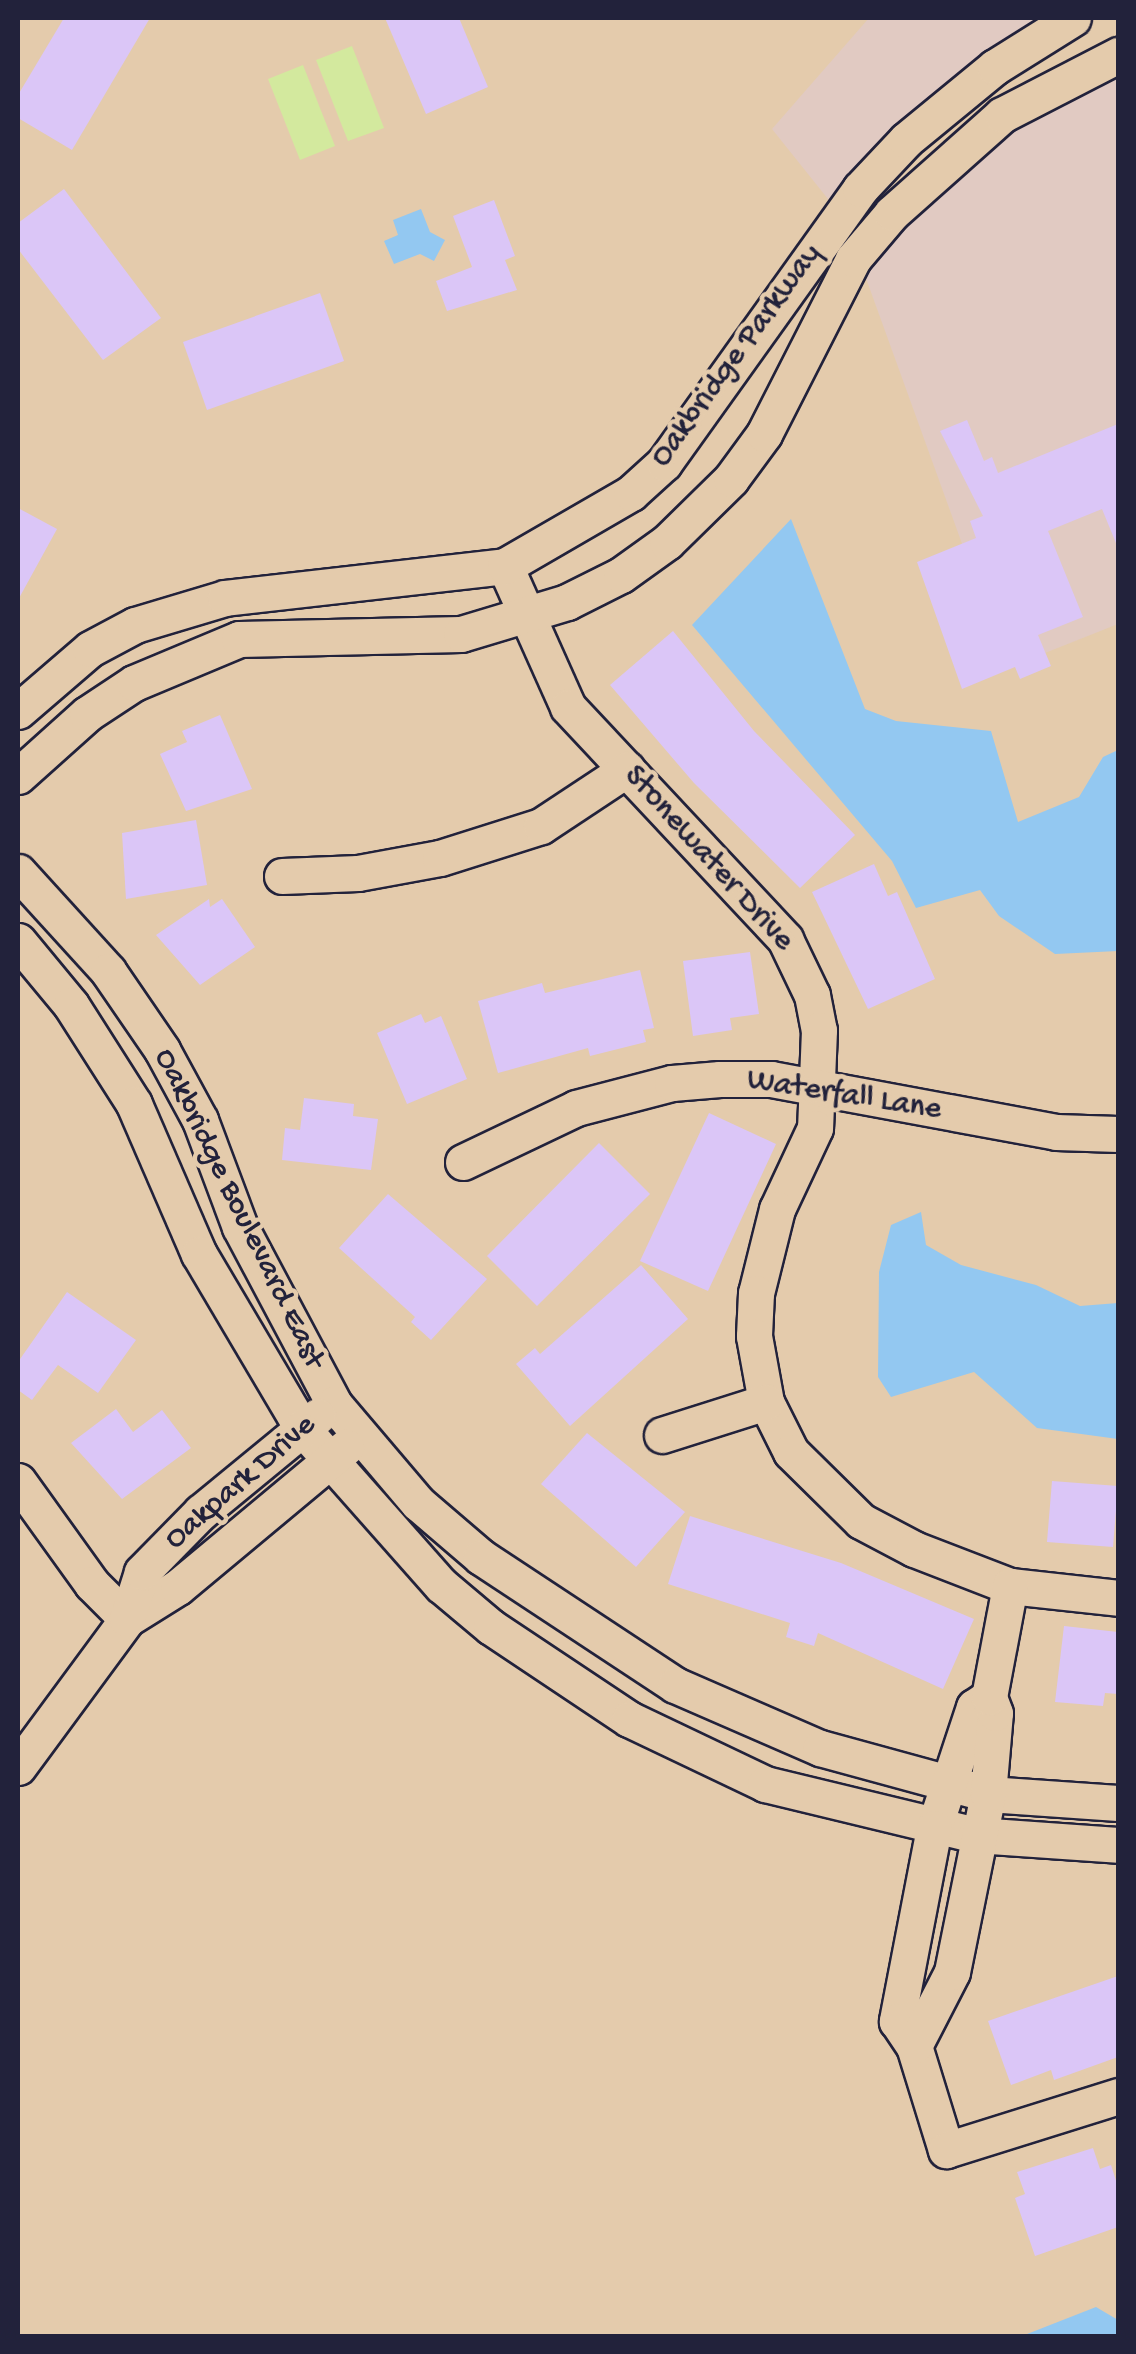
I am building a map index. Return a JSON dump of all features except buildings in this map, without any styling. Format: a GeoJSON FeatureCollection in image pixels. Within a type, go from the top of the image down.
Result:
{"type":"FeatureCollection","features":[{"type":"Feature","properties":{"kind":"street","name":"Oakbridge Parkway"},"geometry":{"type":"LineString","coordinates":[[18,711],[90,649],[151,620],[225,598],[505,566],[631,493],[664,462],[860,189],[906,140],[994,68],[1074,18]]}},
{"type":"Feature","properties":{"kind":"street","name":"Oakbridge Parkway"},"geometry":{"type":"LineString","coordinates":[[18,776],[87,714],[134,683],[238,639],[460,634],[527,616],[621,575],[667,542],[732,479],[764,434],[853,259],[935,170],[1002,115],[1118,55]]}},
{"type":"Feature","properties":{"kind":"street","name":"Stonewater Drive"},"geometry":{"type":"LineString","coordinates":[[505,566],[568,707],[786,939],[812,995],[818,1089],[816,1128],[777,1210],[756,1293],[757,1373],[766,1402],[791,1452],[861,1521],[1010,1586],[1118,1598]]}},
{"type":"Feature","properties":{"kind":"street"},"geometry":{"type":"LineString","coordinates":[[282,876],[358,873],[440,858],[541,826],[627,768]]}},
{"type":"Feature","properties":{"kind":"street","name":"Oakbridge Boulevard East"},"geometry":{"type":"LineString","coordinates":[[18,872],[108,971],[162,1050],[200,1120],[240,1227],[334,1404],[418,1503],[480,1557],[676,1685],[820,1748],[988,1794],[1118,1804]]}},
{"type":"Feature","properties":{"kind":"street","name":"Oakbridge Boulevard East"},"geometry":{"type":"LineString","coordinates":[[18,942],[72,1004],[134,1104],[199,1254],[302,1428],[327,1462],[441,1585],[490,1627],[629,1719],[765,1784],[934,1828],[976,1835],[1118,1845]]}},
{"type":"Feature","properties":{"kind":"street","name":"Waterfall Lane"},"geometry":{"type":"LineString","coordinates":[[464,1162],[576,1108],[672,1082],[771,1079],[1056,1132],[1118,1134]]}},
{"type":"Feature","properties":{"kind":"street"},"geometry":{"type":"LineString","coordinates":[[662,1435],[766,1402]]}},
{"type":"Feature","properties":{"kind":"street","name":"Oakpark Drive"},"geometry":{"type":"LineString","coordinates":[[127,1619],[142,1572],[194,1519],[334,1404]]}},
{"type":"Feature","properties":{"kind":"street","name":"Oakpark Drive"},"geometry":{"type":"LineString","coordinates":[[18,1767],[127,1619],[227,1546],[360,1436]]}},
{"type":"Feature","properties":{"kind":"street"},"geometry":{"type":"LineString","coordinates":[[18,1481],[92,1584],[127,1619]]}},
{"type":"Feature","properties":{"kind":"street"},"geometry":{"type":"LineString","coordinates":[[194,1519],[227,1546]]}},
{"type":"Feature","properties":{"kind":"street"},"geometry":{"type":"LineString","coordinates":[[914,2046],[952,1972],[976,1835],[988,1794],[995,1713],[989,1696],[1010,1586]]}},
{"type":"Feature","properties":{"kind":"street"},"geometry":{"type":"LineString","coordinates":[[989,1696],[974,1707],[934,1828],[897,2021],[914,2046],[946,2150],[1118,2096]]}},
{"type":"Feature","properties":{"kind":"street"},"geometry":{"type":"LineString","coordinates":[[915,1926],[958,1934]]}},
{"type":"Feature","properties":{"kind":"shaded area"},"geometry":{"type":"Polygon","coordinates":[[[869,18],[1044,18],[832,204],[772,129],[869,18]]]}},
{"type":"Feature","properties":{"kind":"shaded area"},"geometry":{"type":"Polygon","coordinates":[[[1118,70],[1118,624],[1007,668],[863,270],[901,223],[1009,127],[1118,70]]]}},
{"type":"Feature","properties":{"kind":"green space"},"geometry":{"type":"Polygon","coordinates":[[[352,46],[384,128],[348,141],[316,60],[352,46]]]}},
{"type":"Feature","properties":{"kind":"green space"},"geometry":{"type":"Polygon","coordinates":[[[303,65],[335,146],[300,160],[268,79],[303,65]]]}},
{"type":"Feature","properties":{"kind":"water"},"geometry":{"type":"Polygon","coordinates":[[[421,209],[430,232],[445,240],[434,261],[420,254],[394,264],[384,241],[398,235],[393,220],[421,209]]]}},
{"type":"Feature","properties":{"kind":"water"},"geometry":{"type":"Polygon","coordinates":[[[791,519],[865,709],[896,721],[991,731],[1018,822],[1079,797],[1103,757],[1118,750],[1118,951],[1055,954],[999,916],[980,890],[916,908],[892,861],[692,625],[791,519]]]}},
{"type":"Feature","properties":{"kind":"water"},"geometry":{"type":"Polygon","coordinates":[[[921,1212],[926,1245],[961,1265],[1036,1285],[1080,1306],[1118,1303],[1118,1439],[1037,1428],[974,1372],[891,1397],[878,1377],[879,1272],[891,1225],[921,1212]]]}},
{"type":"Feature","properties":{"kind":"water"},"geometry":{"type":"Polygon","coordinates":[[[1096,2307],[1118,2320],[1118,2336],[1022,2336],[1096,2307]]]}}]}
